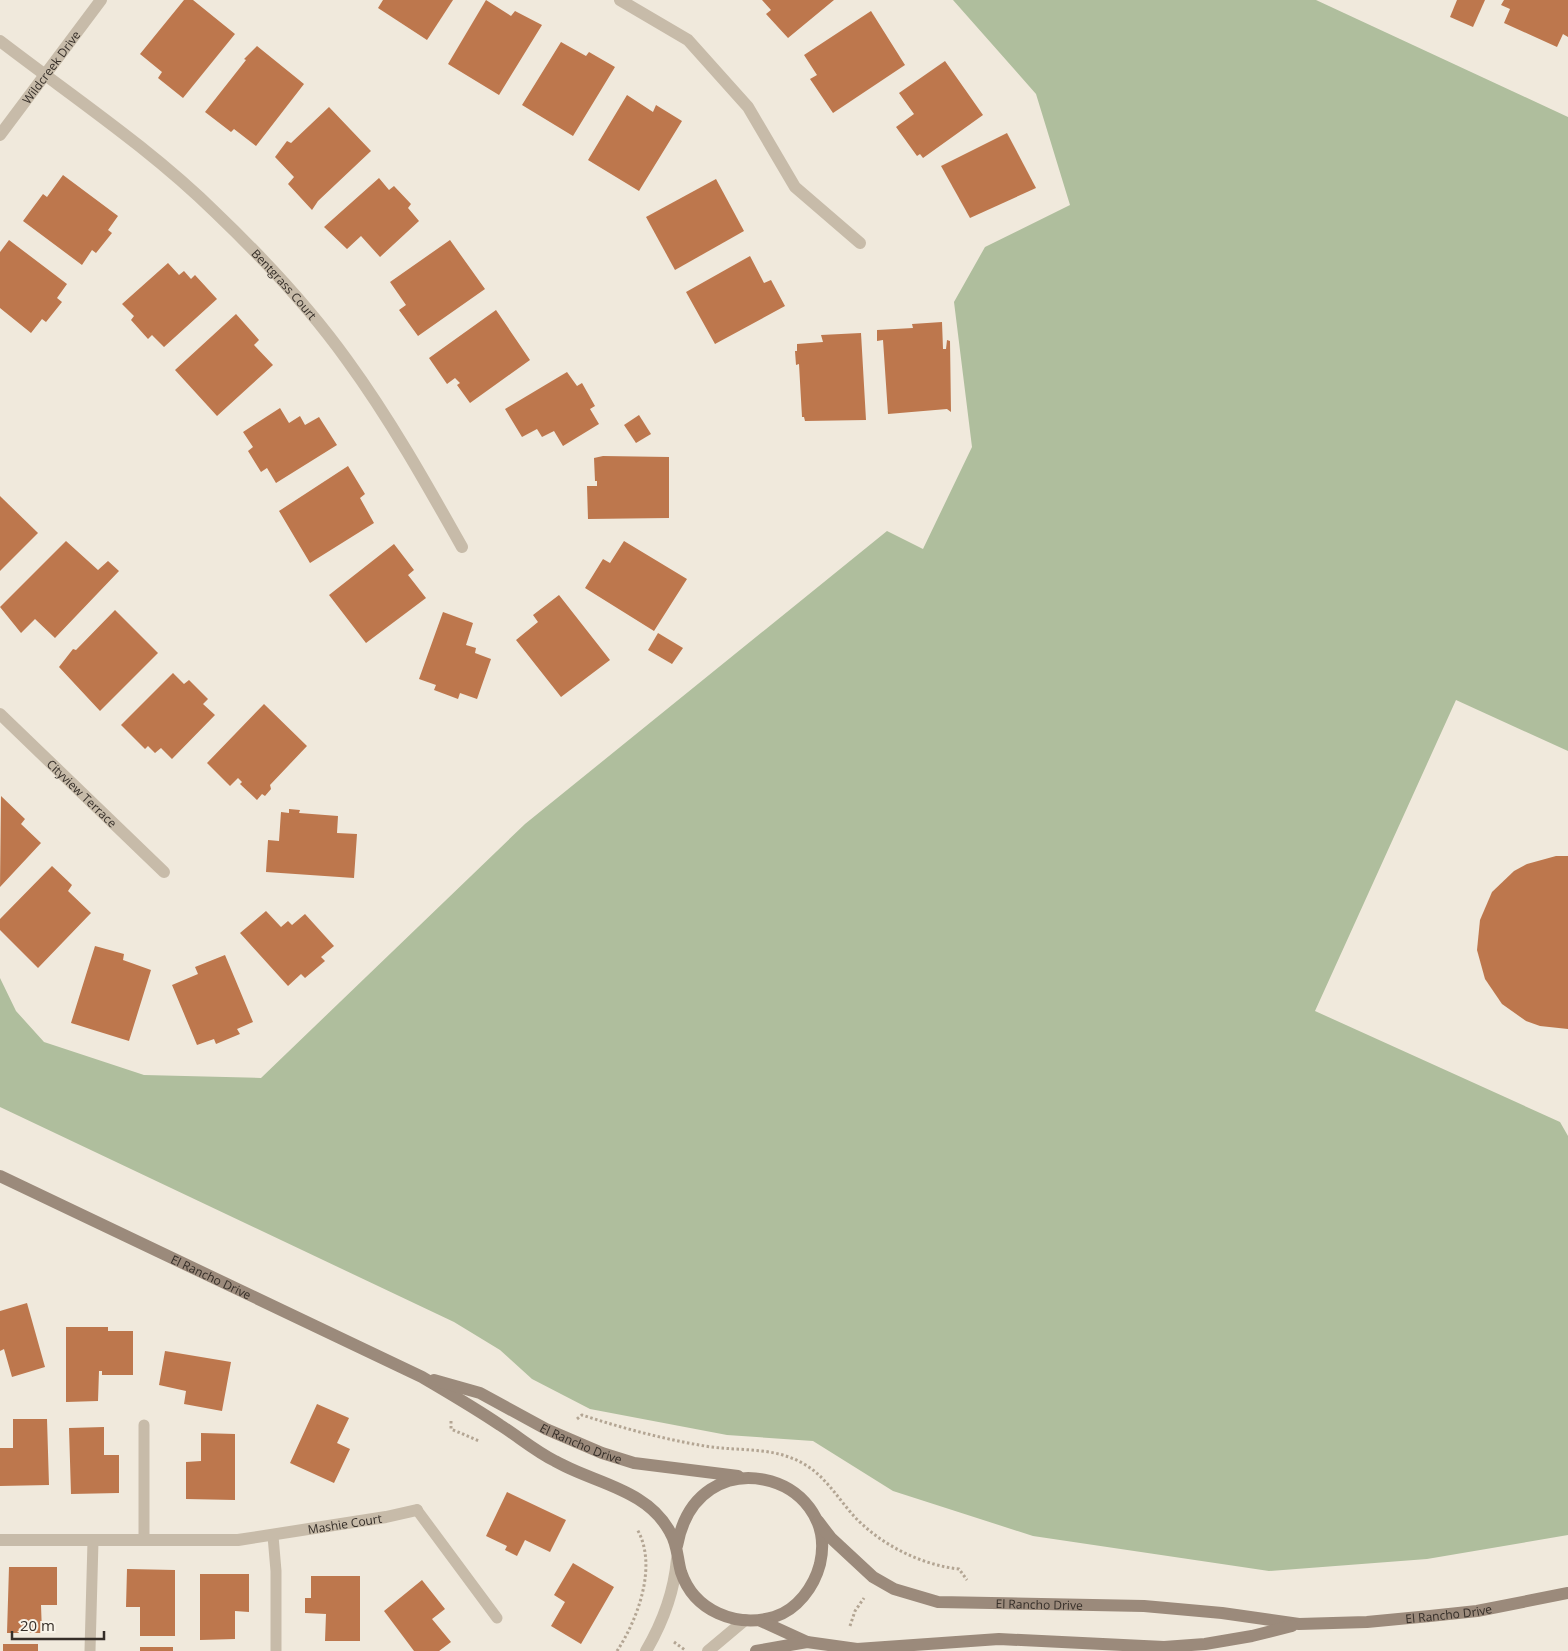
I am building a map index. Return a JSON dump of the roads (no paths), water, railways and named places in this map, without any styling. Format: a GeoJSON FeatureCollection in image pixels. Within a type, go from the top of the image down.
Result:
{"type":"FeatureCollection","features":[{"type":"Feature","properties":{"kind":"main road","name":"El Rancho Drive"},"geometry":{"type":"LineString","coordinates":[[0,1176],[422,1377],[554,1461],[637,1498],[659,1517],[670,1530],[685,1580],[699,1601],[712,1611],[728,1618],[761,1621],[778,1616],[793,1606],[805,1594],[815,1579],[820,1563],[821,1545],[818,1528],[811,1512]]}},
{"type":"Feature","properties":{"kind":"main road","name":"El Rancho Drive"},"geometry":{"type":"LineString","coordinates":[[422,1377],[480,1393],[546,1429],[602,1453],[634,1463],[769,1480],[785,1487],[800,1498],[831,1538],[873,1577],[894,1589],[938,1602],[1144,1606],[1222,1613],[1299,1624],[1367,1622],[1477,1611],[1568,1593]]}},
{"type":"Feature","properties":{"kind":"main road","name":"El Rancho Drive"},"geometry":{"type":"LineString","coordinates":[[677,1551],[680,1528],[688,1511],[700,1497],[715,1486],[732,1479],[750,1477]]}},
{"type":"Feature","properties":{"kind":"main road","name":"El Rancho Drive"},"geometry":{"type":"LineString","coordinates":[[761,1621],[807,1642],[857,1649],[999,1639],[1164,1647],[1205,1644],[1252,1636],[1299,1624]]}},
{"type":"Feature","properties":{"kind":"main road"},"geometry":{"type":"LineString","coordinates":[[756,1651],[807,1642]]}},
{"type":"Feature","properties":{"kind":"street","name":"Wildcreek Drive"},"geometry":{"type":"LineString","coordinates":[[0,134],[101,0]]}},
{"type":"Feature","properties":{"kind":"street"},"geometry":{"type":"LineString","coordinates":[[620,0],[688,40],[748,107],[794,187],[860,243]]}},
{"type":"Feature","properties":{"kind":"street","name":"Bentgrass Court"},"geometry":{"type":"LineString","coordinates":[[0,41],[140,147],[215,212],[284,282],[346,359],[402,440],[462,547]]}},
{"type":"Feature","properties":{"kind":"street","name":"Cityview Terrace"},"geometry":{"type":"LineString","coordinates":[[0,714],[164,872]]}},
{"type":"Feature","properties":{"kind":"street","name":"Mashie Court"},"geometry":{"type":"LineString","coordinates":[[0,1540],[238,1540],[273,1536],[417,1510]]}},
{"type":"Feature","properties":{"kind":"street"},"geometry":{"type":"LineString","coordinates":[[646,1651],[659,1628],[671,1596],[677,1551]]}},
{"type":"Feature","properties":{"kind":"street"},"geometry":{"type":"LineString","coordinates":[[708,1651],[744,1620]]}},
{"type":"Feature","properties":{"kind":"lane"},"geometry":{"type":"LineString","coordinates":[[144,1425],[144,1540]]}},
{"type":"Feature","properties":{"kind":"lane"},"geometry":{"type":"LineString","coordinates":[[417,1510],[497,1618]]}},
{"type":"Feature","properties":{"kind":"lane"},"geometry":{"type":"LineString","coordinates":[[273,1536],[276,1579],[276,1651]]}},
{"type":"Feature","properties":{"kind":"lane"},"geometry":{"type":"LineString","coordinates":[[90,1651],[93,1541]]}}]}
